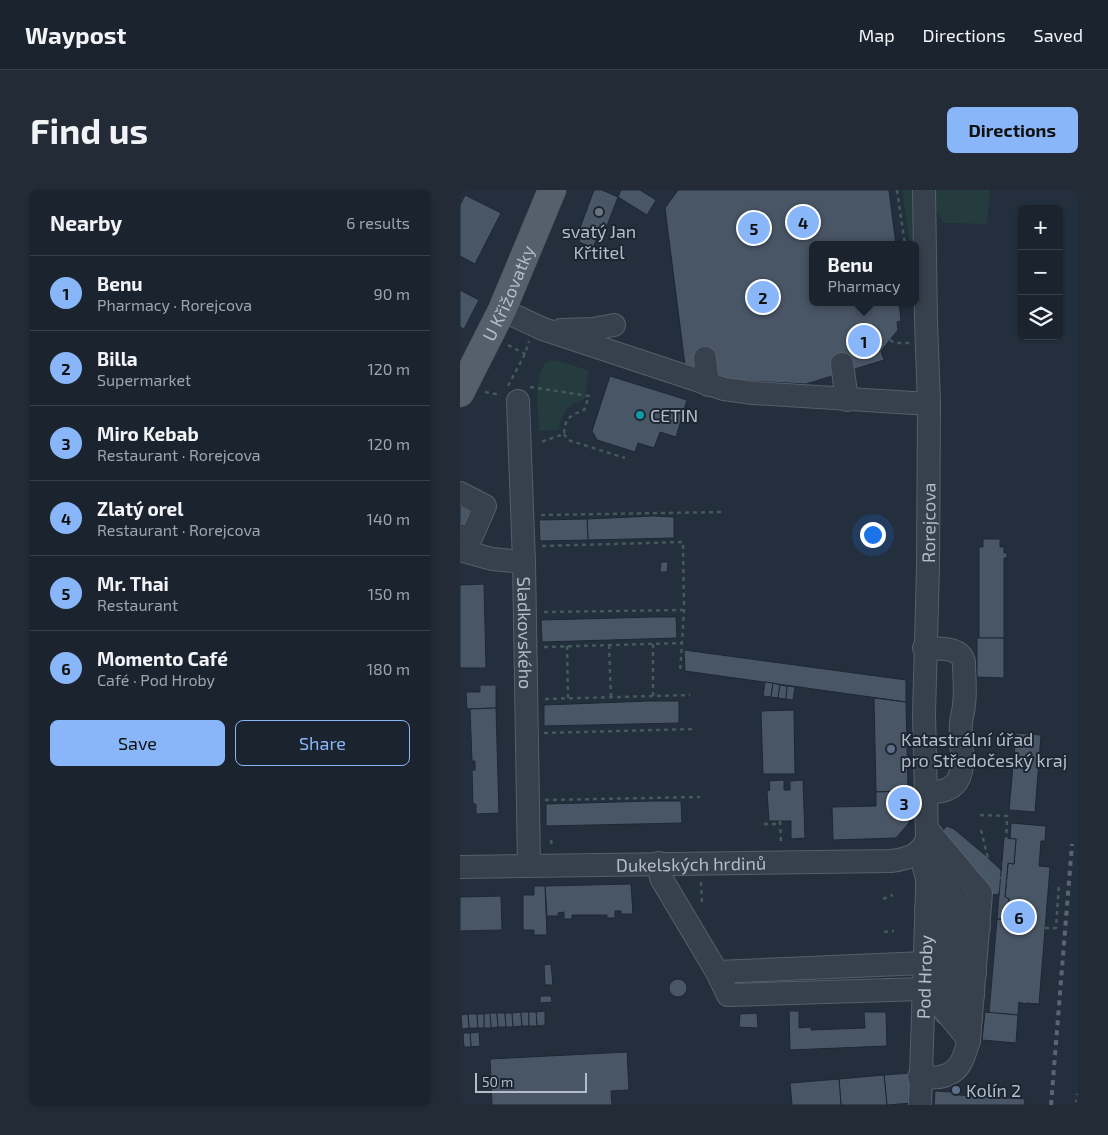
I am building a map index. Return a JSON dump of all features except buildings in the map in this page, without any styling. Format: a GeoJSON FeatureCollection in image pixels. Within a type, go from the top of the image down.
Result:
{"type":"FeatureCollection","features":[{"type":"Feature","properties":{"kind":"main road","name":"U Křižovatky"},"geometry":{"type":"LineString","coordinates":[[473,392],[502,310],[552,190]]}},
{"type":"Feature","properties":{"kind":"street","name":"Rorejcova"},"geometry":{"type":"LineString","coordinates":[[920,851],[925,845],[927,829],[924,648],[918,527],[919,454],[929,404],[924,190]]}},
{"type":"Feature","properties":{"kind":"street"},"geometry":{"type":"LineString","coordinates":[[502,310],[536,333],[708,385],[754,393],[929,404]]}},
{"type":"Feature","properties":{"kind":"street"},"geometry":{"type":"LineString","coordinates":[[536,333],[614,325]]}},
{"type":"Feature","properties":{"kind":"street"},"geometry":{"type":"LineString","coordinates":[[705,358],[708,385]]}},
{"type":"Feature","properties":{"kind":"street"},"geometry":{"type":"LineString","coordinates":[[842,364],[847,400]]}},
{"type":"Feature","properties":{"kind":"street","name":"Sladkovského"},"geometry":{"type":"LineString","coordinates":[[518,395],[526,647],[529,866]]}},
{"type":"Feature","properties":{"kind":"street"},"geometry":{"type":"LineString","coordinates":[[460,493],[470,520]]}},
{"type":"Feature","properties":{"kind":"street"},"geometry":{"type":"LineString","coordinates":[[460,550],[492,559],[523,554]]}},
{"type":"Feature","properties":{"kind":"street"},"geometry":{"type":"LineString","coordinates":[[924,648],[958,652],[964,662],[964,704],[961,723],[962,767],[960,775],[955,784],[949,788],[941,792],[926,793]]}},
{"type":"Feature","properties":{"kind":"street"},"geometry":{"type":"LineString","coordinates":[[919,1078],[938,1077],[953,1073],[961,1064],[966,1049],[971,1018],[982,893],[927,829]]}},
{"type":"Feature","properties":{"kind":"street"},"geometry":{"type":"LineString","coordinates":[[920,851],[979,921]]}},
{"type":"Feature","properties":{"kind":"street","name":"Dukelských hrdinů"},"geometry":{"type":"LineString","coordinates":[[460,867],[891,861],[910,857],[920,851]]}},
{"type":"Feature","properties":{"kind":"street","name":"Pod Hroby"},"geometry":{"type":"LineString","coordinates":[[920,851],[927,879],[919,1078],[920,1105]]}},
{"type":"Feature","properties":{"kind":"street"},"geometry":{"type":"LineString","coordinates":[[658,863],[661,878],[717,972],[923,980],[935,975],[971,1018]]}},
{"type":"Feature","properties":{"kind":"street"},"geometry":{"type":"LineString","coordinates":[[927,900],[976,950]]}},
{"type":"Feature","properties":{"kind":"street"},"geometry":{"type":"LineString","coordinates":[[927,900],[939,930],[975,973]]}},
{"type":"Feature","properties":{"kind":"street"},"geometry":{"type":"LineString","coordinates":[[925,936],[973,995]]}},
{"type":"Feature","properties":{"kind":"street"},"geometry":{"type":"LineString","coordinates":[[923,980],[966,1049]]}},
{"type":"Feature","properties":{"kind":"path"},"geometry":{"type":"LineString","coordinates":[[897,190],[904,241]]}},
{"type":"Feature","properties":{"kind":"path"},"geometry":{"type":"LineString","coordinates":[[504,344],[525,354],[536,333]]}},
{"type":"Feature","properties":{"kind":"path"},"geometry":{"type":"LineString","coordinates":[[890,340],[895,344],[913,342]]}},
{"type":"Feature","properties":{"kind":"path"},"geometry":{"type":"LineString","coordinates":[[473,392],[589,396],[584,410],[573,414],[565,422],[564,434],[568,440],[626,458]]}},
{"type":"Feature","properties":{"kind":"path"},"geometry":{"type":"LineString","coordinates":[[520,448],[564,434]]}},
{"type":"Feature","properties":{"kind":"path"},"geometry":{"type":"LineString","coordinates":[[522,515],[724,512]]}},
{"type":"Feature","properties":{"kind":"path"},"geometry":{"type":"LineString","coordinates":[[523,554],[683,542],[684,610],[680,672]]}},
{"type":"Feature","properties":{"kind":"path"},"geometry":{"type":"LineString","coordinates":[[525,613],[684,610]]}},
{"type":"Feature","properties":{"kind":"path"},"geometry":{"type":"LineString","coordinates":[[526,647],[682,643]]}},
{"type":"Feature","properties":{"kind":"path"},"geometry":{"type":"LineString","coordinates":[[653,644],[653,696]]}},
{"type":"Feature","properties":{"kind":"path"},"geometry":{"type":"LineString","coordinates":[[609,645],[611,698]]}},
{"type":"Feature","properties":{"kind":"path"},"geometry":{"type":"LineString","coordinates":[[567,646],[568,699]]}},
{"type":"Feature","properties":{"kind":"path"},"geometry":{"type":"LineString","coordinates":[[526,700],[690,696]]}},
{"type":"Feature","properties":{"kind":"path"},"geometry":{"type":"LineString","coordinates":[[527,734],[694,729]]}},
{"type":"Feature","properties":{"kind":"path"},"geometry":{"type":"LineString","coordinates":[[528,801],[700,797]]}},
{"type":"Feature","properties":{"kind":"path"},"geometry":{"type":"LineString","coordinates":[[980,815],[1007,816],[1006,846]]}},
{"type":"Feature","properties":{"kind":"path"},"geometry":{"type":"LineString","coordinates":[[764,824],[780,822],[781,844]]}},
{"type":"Feature","properties":{"kind":"path"},"geometry":{"type":"LineString","coordinates":[[981,830],[992,874]]}},
{"type":"Feature","properties":{"kind":"path"},"geometry":{"type":"LineString","coordinates":[[701,879],[702,903]]}},
{"type":"Feature","properties":{"kind":"path"},"geometry":{"type":"LineString","coordinates":[[1045,928],[1056,928],[1059,883]]}},
{"type":"Feature","properties":{"kind":"path"},"geometry":{"type":"LineString","coordinates":[[883,899],[893,895]]}},
{"type":"Feature","properties":{"kind":"path"},"geometry":{"type":"LineString","coordinates":[[884,932],[894,931]]}},
{"type":"Feature","properties":{"kind":"green space"},"geometry":{"type":"Polygon","coordinates":[[[902,190],[912,190],[913,241],[909,241],[902,190]]]}},
{"type":"Feature","properties":{"kind":"green space"},"geometry":{"type":"Polygon","coordinates":[[[936,190],[990,190],[987,224],[944,223],[936,211],[936,190]]]}},
{"type":"Feature","properties":{"kind":"green space"},"geometry":{"type":"Polygon","coordinates":[[[553,360],[589,371],[584,400],[573,404],[566,410],[559,430],[539,431],[538,384],[543,367],[547,362],[553,360]]]}},
{"type":"Feature","properties":{"kind":"railway"},"geometry":{"type":"LineString","coordinates":[[1051,1105],[1072,844]]}},
{"type":"Feature","properties":{"kind":"railway"},"geometry":{"type":"LineString","coordinates":[[1077,1105],[1078,1094]]}},
{"type":"Feature","properties":{"kind":"place","name":"svatý Jan Křtitel"},"geometry":{"type":"Point","coordinates":[599,212]}},
{"type":"Feature","properties":{"kind":"place","name":"Zlatý orel"},"geometry":{"type":"Point","coordinates":[803,222]}},
{"type":"Feature","properties":{"kind":"place","name":"Mr. Thai"},"geometry":{"type":"Point","coordinates":[754,228]}},
{"type":"Feature","properties":{"kind":"place","name":"Billa"},"geometry":{"type":"Point","coordinates":[763,297]}},
{"type":"Feature","properties":{"kind":"place","name":"Benu"},"geometry":{"type":"Point","coordinates":[864,341]}},
{"type":"Feature","properties":{"kind":"place","name":"CETIN"},"geometry":{"type":"Point","coordinates":[640,415]}},
{"type":"Feature","properties":{"kind":"place","name":"Katastrální úřad pro Středočeský kraj"},"geometry":{"type":"Point","coordinates":[891,749]}},
{"type":"Feature","properties":{"kind":"place","name":"Miro Kebab"},"geometry":{"type":"Point","coordinates":[904,803]}},
{"type":"Feature","properties":{"kind":"place","name":"Momento Café"},"geometry":{"type":"Point","coordinates":[1019,917]}},
{"type":"Feature","properties":{"kind":"place","name":"Kolín 2"},"geometry":{"type":"Point","coordinates":[956,1090]}}]}
